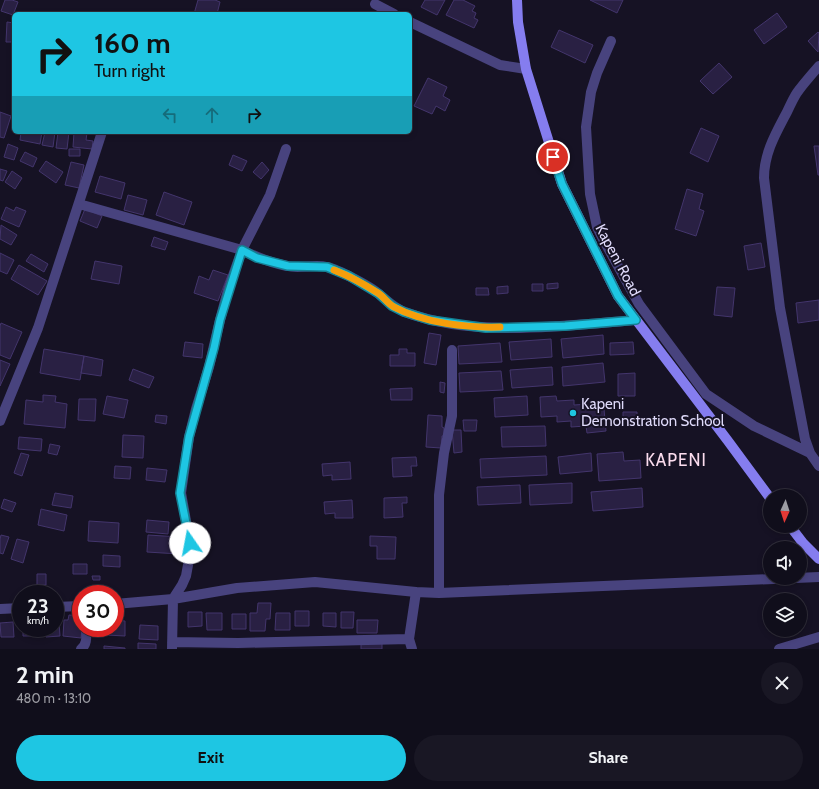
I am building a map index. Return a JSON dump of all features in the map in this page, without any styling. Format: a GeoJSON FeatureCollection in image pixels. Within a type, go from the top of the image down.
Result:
{"type":"FeatureCollection","features":[{"type":"Feature","properties":{"kind":"main road","name":"Kapeni Road"},"geometry":{"type":"LineString","coordinates":[[516,0],[526,69],[562,184],[618,296],[763,489]]}},
{"type":"Feature","properties":{"kind":"main road"},"geometry":{"type":"LineString","coordinates":[[795,533],[819,559]]}},
{"type":"Feature","properties":{"kind":"street"},"geometry":{"type":"LineString","coordinates":[[375,4],[390,12]]}},
{"type":"Feature","properties":{"kind":"street"},"geometry":{"type":"LineString","coordinates":[[412,23],[500,65],[526,69]]}},
{"type":"Feature","properties":{"kind":"street"},"geometry":{"type":"LineString","coordinates":[[611,41],[597,73],[591,92],[586,127],[590,194],[598,227],[603,239],[639,304],[706,394],[754,426],[810,453]]}},
{"type":"Feature","properties":{"kind":"street"},"geometry":{"type":"LineString","coordinates":[[819,66],[798,91],[780,125],[766,156],[764,166],[764,178],[780,308],[805,439],[810,453],[819,466]]}},
{"type":"Feature","properties":{"kind":"street"},"geometry":{"type":"LineString","coordinates":[[0,420],[38,328],[101,134]]}},
{"type":"Feature","properties":{"kind":"street"},"geometry":{"type":"LineString","coordinates":[[286,150],[270,195],[242,250],[220,320],[211,360],[189,437],[180,493],[190,543],[190,554],[186,576],[173,599],[172,646],[347,645],[409,639]]}},
{"type":"Feature","properties":{"kind":"street"},"geometry":{"type":"LineString","coordinates":[[78,204],[242,250],[257,258],[288,266],[327,267],[349,276],[379,294],[392,306],[404,312],[430,320],[486,328],[565,326],[636,320]]}},
{"type":"Feature","properties":{"kind":"street"},"geometry":{"type":"LineString","coordinates":[[440,593],[439,496],[444,453],[452,416],[452,350]]}},
{"type":"Feature","properties":{"kind":"street"},"geometry":{"type":"LineString","coordinates":[[124,603],[173,599],[237,588],[315,582],[440,593],[819,577]]}},
{"type":"Feature","properties":{"kind":"street"},"geometry":{"type":"LineString","coordinates":[[412,649],[409,639],[416,592]]}},
{"type":"Feature","properties":{"kind":"street"},"geometry":{"type":"LineString","coordinates":[[0,609],[12,608]]}},
{"type":"Feature","properties":{"kind":"street"},"geometry":{"type":"LineString","coordinates":[[82,649],[84,647],[86,637]]}},
{"type":"Feature","properties":{"kind":"street"},"geometry":{"type":"LineString","coordinates":[[779,649],[819,637]]}},
{"type":"Feature","properties":{"kind":"building"},"geometry":{"type":"Polygon","coordinates":[[[5,0],[18,2],[12,15],[1,11],[5,0]]]}},
{"type":"Feature","properties":{"kind":"building"},"geometry":{"type":"Polygon","coordinates":[[[198,0],[215,0],[220,2],[218,12],[195,12],[198,0]]]}},
{"type":"Feature","properties":{"kind":"building"},"geometry":{"type":"Polygon","coordinates":[[[425,0],[445,0],[437,15],[421,7],[425,0]]]}},
{"type":"Feature","properties":{"kind":"building"},"geometry":{"type":"Polygon","coordinates":[[[454,0],[463,0],[475,6],[472,11],[476,13],[474,18],[478,20],[474,28],[446,15],[454,0]]]}},
{"type":"Feature","properties":{"kind":"building"},"geometry":{"type":"Polygon","coordinates":[[[590,0],[623,0],[617,13],[590,0]]]}},
{"type":"Feature","properties":{"kind":"building"},"geometry":{"type":"Polygon","coordinates":[[[777,13],[787,27],[764,44],[754,30],[777,13]]]}},
{"type":"Feature","properties":{"kind":"building"},"geometry":{"type":"Polygon","coordinates":[[[7,22],[12,23],[12,42],[6,42],[7,22]]]}},
{"type":"Feature","properties":{"kind":"building"},"geometry":{"type":"Polygon","coordinates":[[[559,30],[593,45],[585,63],[551,47],[559,30]]]}},
{"type":"Feature","properties":{"kind":"building"},"geometry":{"type":"Polygon","coordinates":[[[818,32],[819,33],[818,52],[808,41],[818,32]]]}},
{"type":"Feature","properties":{"kind":"building"},"geometry":{"type":"Polygon","coordinates":[[[719,63],[732,77],[713,94],[700,81],[719,63]]]}},
{"type":"Feature","properties":{"kind":"building"},"geometry":{"type":"Polygon","coordinates":[[[428,78],[447,87],[443,96],[450,100],[445,111],[436,106],[432,114],[414,106],[428,78]]]}},
{"type":"Feature","properties":{"kind":"building"},"geometry":{"type":"Polygon","coordinates":[[[0,112],[11,116],[4,138],[0,137],[0,112]]]}},
{"type":"Feature","properties":{"kind":"building"},"geometry":{"type":"Polygon","coordinates":[[[701,128],[719,136],[708,162],[690,153],[701,128]]]}},
{"type":"Feature","properties":{"kind":"building"},"geometry":{"type":"Polygon","coordinates":[[[21,134],[42,134],[40,144],[20,140],[21,134]]]}},
{"type":"Feature","properties":{"kind":"building"},"geometry":{"type":"Polygon","coordinates":[[[45,134],[55,134],[53,147],[42,145],[45,134]]]}},
{"type":"Feature","properties":{"kind":"building"},"geometry":{"type":"Polygon","coordinates":[[[58,134],[69,134],[67,149],[56,148],[58,134]]]}},
{"type":"Feature","properties":{"kind":"building"},"geometry":{"type":"Polygon","coordinates":[[[74,134],[87,134],[86,140],[93,141],[92,149],[73,147],[74,134]]]}},
{"type":"Feature","properties":{"kind":"building"},"geometry":{"type":"Polygon","coordinates":[[[8,144],[18,148],[14,160],[4,157],[8,144]]]}},
{"type":"Feature","properties":{"kind":"building"},"geometry":{"type":"Polygon","coordinates":[[[814,146],[819,146],[819,175],[818,175],[814,146]]]}},
{"type":"Feature","properties":{"kind":"building"},"geometry":{"type":"Polygon","coordinates":[[[69,149],[80,149],[80,156],[69,156],[69,149]]]}},
{"type":"Feature","properties":{"kind":"building"},"geometry":{"type":"Polygon","coordinates":[[[25,152],[37,158],[33,167],[20,161],[25,152]]]}},
{"type":"Feature","properties":{"kind":"building"},"geometry":{"type":"Polygon","coordinates":[[[233,155],[247,161],[242,171],[229,165],[233,155]]]}},
{"type":"Feature","properties":{"kind":"building"},"geometry":{"type":"Polygon","coordinates":[[[46,161],[63,172],[56,183],[39,171],[46,161]]]}},
{"type":"Feature","properties":{"kind":"building"},"geometry":{"type":"Polygon","coordinates":[[[71,162],[84,165],[79,188],[65,185],[71,162]]]}},
{"type":"Feature","properties":{"kind":"building"},"geometry":{"type":"Polygon","coordinates":[[[262,162],[269,170],[261,179],[253,172],[262,162]]]}},
{"type":"Feature","properties":{"kind":"building"},"geometry":{"type":"Polygon","coordinates":[[[0,169],[7,171],[3,181],[0,180],[0,169]]]}},
{"type":"Feature","properties":{"kind":"building"},"geometry":{"type":"Polygon","coordinates":[[[12,171],[22,178],[15,189],[5,182],[12,171]]]}},
{"type":"Feature","properties":{"kind":"building"},"geometry":{"type":"Polygon","coordinates":[[[100,176],[125,183],[121,199],[95,192],[100,176]]]}},
{"type":"Feature","properties":{"kind":"building"},"geometry":{"type":"Polygon","coordinates":[[[687,189],[703,194],[699,209],[704,211],[696,236],[675,229],[687,189]]]}},
{"type":"Feature","properties":{"kind":"building"},"geometry":{"type":"Polygon","coordinates":[[[164,192],[192,202],[184,225],[156,215],[164,192]]]}},
{"type":"Feature","properties":{"kind":"building"},"geometry":{"type":"Polygon","coordinates":[[[128,195],[147,200],[143,215],[124,210],[128,195]]]}},
{"type":"Feature","properties":{"kind":"building"},"geometry":{"type":"Polygon","coordinates":[[[6,207],[14,211],[16,207],[26,211],[19,227],[1,219],[6,207]]]}},
{"type":"Feature","properties":{"kind":"building"},"geometry":{"type":"Polygon","coordinates":[[[85,209],[102,216],[97,228],[80,221],[85,209]]]}},
{"type":"Feature","properties":{"kind":"building"},"geometry":{"type":"Polygon","coordinates":[[[1,225],[17,235],[11,245],[0,239],[1,225]]]}},
{"type":"Feature","properties":{"kind":"building"},"geometry":{"type":"Polygon","coordinates":[[[154,237],[168,242],[165,250],[151,246],[154,237]]]}},
{"type":"Feature","properties":{"kind":"building"},"geometry":{"type":"Polygon","coordinates":[[[761,243],[765,267],[748,270],[744,246],[761,243]]]}},
{"type":"Feature","properties":{"kind":"building"},"geometry":{"type":"Polygon","coordinates":[[[0,253],[14,260],[7,274],[0,271],[0,253]]]}},
{"type":"Feature","properties":{"kind":"building"},"geometry":{"type":"Polygon","coordinates":[[[31,254],[48,264],[44,272],[26,261],[31,254]]]}},
{"type":"Feature","properties":{"kind":"building"},"geometry":{"type":"Polygon","coordinates":[[[95,261],[122,266],[119,284],[91,279],[95,261]]]}},
{"type":"Feature","properties":{"kind":"building"},"geometry":{"type":"Polygon","coordinates":[[[19,265],[47,281],[38,295],[11,279],[19,265]]]}},
{"type":"Feature","properties":{"kind":"building"},"geometry":{"type":"Polygon","coordinates":[[[213,270],[228,275],[218,301],[194,293],[199,276],[209,280],[213,270]]]}},
{"type":"Feature","properties":{"kind":"building"},"geometry":{"type":"Polygon","coordinates":[[[558,283],[558,288],[547,289],[547,284],[558,283]]]}},
{"type":"Feature","properties":{"kind":"building"},"geometry":{"type":"Polygon","coordinates":[[[532,284],[543,284],[543,291],[532,291],[532,284]]]}},
{"type":"Feature","properties":{"kind":"building"},"geometry":{"type":"Polygon","coordinates":[[[508,286],[508,293],[497,294],[497,287],[508,286]]]}},
{"type":"Feature","properties":{"kind":"building"},"geometry":{"type":"Polygon","coordinates":[[[717,287],[735,288],[732,317],[714,315],[717,287]]]}},
{"type":"Feature","properties":{"kind":"building"},"geometry":{"type":"Polygon","coordinates":[[[476,288],[488,288],[489,295],[476,295],[476,288]]]}},
{"type":"Feature","properties":{"kind":"building"},"geometry":{"type":"Polygon","coordinates":[[[819,300],[819,320],[798,323],[796,303],[819,300]]]}},
{"type":"Feature","properties":{"kind":"building"},"geometry":{"type":"Polygon","coordinates":[[[1,323],[22,332],[10,359],[0,355],[1,323]]]}},
{"type":"Feature","properties":{"kind":"building"},"geometry":{"type":"Polygon","coordinates":[[[429,333],[441,335],[436,365],[424,363],[429,333]]]}},
{"type":"Feature","properties":{"kind":"building"},"geometry":{"type":"Polygon","coordinates":[[[603,335],[604,354],[563,358],[561,339],[603,335]]]}},
{"type":"Feature","properties":{"kind":"building"},"geometry":{"type":"Polygon","coordinates":[[[551,339],[552,357],[511,360],[509,342],[551,339]]]}},
{"type":"Feature","properties":{"kind":"building"},"geometry":{"type":"Polygon","coordinates":[[[185,342],[203,344],[202,358],[183,356],[185,342]]]}},
{"type":"Feature","properties":{"kind":"building"},"geometry":{"type":"Polygon","coordinates":[[[633,342],[634,354],[610,355],[610,343],[633,342]]]}},
{"type":"Feature","properties":{"kind":"building"},"geometry":{"type":"Polygon","coordinates":[[[500,343],[502,362],[459,364],[458,346],[500,343]]]}},
{"type":"Feature","properties":{"kind":"building"},"geometry":{"type":"Polygon","coordinates":[[[44,349],[84,356],[80,380],[40,373],[44,349]]]}},
{"type":"Feature","properties":{"kind":"building"},"geometry":{"type":"Polygon","coordinates":[[[399,349],[407,349],[407,353],[415,353],[415,366],[390,366],[390,355],[399,355],[399,349]]]}},
{"type":"Feature","properties":{"kind":"building"},"geometry":{"type":"Polygon","coordinates":[[[84,356],[103,360],[101,376],[81,373],[84,356]]]}},
{"type":"Feature","properties":{"kind":"building"},"geometry":{"type":"Polygon","coordinates":[[[0,360],[10,364],[0,386],[0,360]]]}},
{"type":"Feature","properties":{"kind":"building"},"geometry":{"type":"Polygon","coordinates":[[[603,363],[605,382],[563,386],[562,367],[603,363]]]}},
{"type":"Feature","properties":{"kind":"building"},"geometry":{"type":"Polygon","coordinates":[[[552,367],[553,385],[512,388],[510,370],[552,367]]]}},
{"type":"Feature","properties":{"kind":"building"},"geometry":{"type":"Polygon","coordinates":[[[133,369],[154,377],[149,388],[129,380],[133,369]]]}},
{"type":"Feature","properties":{"kind":"building"},"geometry":{"type":"Polygon","coordinates":[[[501,371],[503,390],[460,392],[459,373],[501,371]]]}},
{"type":"Feature","properties":{"kind":"building"},"geometry":{"type":"Polygon","coordinates":[[[635,373],[635,396],[618,396],[618,374],[635,373]]]}},
{"type":"Feature","properties":{"kind":"building"},"geometry":{"type":"Polygon","coordinates":[[[440,382],[445,383],[444,393],[440,392],[440,382]]]}},
{"type":"Feature","properties":{"kind":"building"},"geometry":{"type":"Polygon","coordinates":[[[412,388],[412,400],[391,400],[390,389],[412,388]]]}},
{"type":"Feature","properties":{"kind":"building"},"geometry":{"type":"Polygon","coordinates":[[[43,395],[56,396],[55,402],[67,404],[65,428],[24,424],[26,400],[43,402],[43,395]]]}},
{"type":"Feature","properties":{"kind":"building"},"geometry":{"type":"Polygon","coordinates":[[[107,396],[128,400],[124,418],[103,414],[107,396]]]}},
{"type":"Feature","properties":{"kind":"building"},"geometry":{"type":"Polygon","coordinates":[[[527,396],[528,415],[495,417],[494,398],[527,396]]]}},
{"type":"Feature","properties":{"kind":"building","name":"Kapeni Demonstration School"},"geometry":{"type":"Polygon","coordinates":[[[556,396],[557,401],[574,400],[574,405],[588,404],[588,410],[604,409],[606,431],[587,433],[586,426],[571,427],[571,421],[557,422],[557,416],[541,417],[540,397],[556,396]]]}},
{"type":"Feature","properties":{"kind":"building"},"geometry":{"type":"Polygon","coordinates":[[[79,399],[96,399],[95,421],[78,420],[79,399]]]}},
{"type":"Feature","properties":{"kind":"building"},"geometry":{"type":"Polygon","coordinates":[[[623,412],[637,412],[637,425],[623,425],[623,412]]]}},
{"type":"Feature","properties":{"kind":"building"},"geometry":{"type":"Polygon","coordinates":[[[156,415],[167,416],[166,424],[155,422],[156,415]]]}},
{"type":"Feature","properties":{"kind":"building"},"geometry":{"type":"Polygon","coordinates":[[[428,415],[442,416],[444,436],[442,436],[441,448],[426,447],[428,415]]]}},
{"type":"Feature","properties":{"kind":"building"},"geometry":{"type":"Polygon","coordinates":[[[463,420],[477,420],[476,431],[464,431],[463,420]]]}},
{"type":"Feature","properties":{"kind":"building"},"geometry":{"type":"Polygon","coordinates":[[[545,426],[546,446],[502,447],[501,427],[545,426]]]}},
{"type":"Feature","properties":{"kind":"building"},"geometry":{"type":"Polygon","coordinates":[[[452,430],[461,430],[462,452],[454,453],[452,430]]]}},
{"type":"Feature","properties":{"kind":"building"},"geometry":{"type":"Polygon","coordinates":[[[123,435],[144,436],[143,458],[122,457],[123,435]]]}},
{"type":"Feature","properties":{"kind":"building"},"geometry":{"type":"Polygon","coordinates":[[[19,437],[42,439],[41,451],[18,449],[19,437]]]}},
{"type":"Feature","properties":{"kind":"building"},"geometry":{"type":"Polygon","coordinates":[[[50,444],[60,446],[57,455],[48,453],[50,444]]]}},
{"type":"Feature","properties":{"kind":"building"},"geometry":{"type":"Polygon","coordinates":[[[623,452],[624,461],[640,460],[641,478],[599,481],[597,454],[623,452]]]}},
{"type":"Feature","properties":{"kind":"building"},"geometry":{"type":"Polygon","coordinates":[[[21,453],[29,455],[22,476],[14,473],[21,453]]]}},
{"type":"Feature","properties":{"kind":"building"},"geometry":{"type":"Polygon","coordinates":[[[591,453],[592,471],[560,474],[558,457],[591,453]]]}},
{"type":"Feature","properties":{"kind":"building"},"geometry":{"type":"Polygon","coordinates":[[[546,456],[547,475],[481,478],[480,459],[546,456]]]}},
{"type":"Feature","properties":{"kind":"building"},"geometry":{"type":"Polygon","coordinates":[[[416,457],[417,466],[411,466],[412,476],[393,477],[392,458],[416,457]]]}},
{"type":"Feature","properties":{"kind":"building"},"geometry":{"type":"Polygon","coordinates":[[[350,462],[351,479],[332,480],[332,475],[323,476],[322,464],[350,462]]]}},
{"type":"Feature","properties":{"kind":"building"},"geometry":{"type":"Polygon","coordinates":[[[115,466],[131,467],[130,479],[114,478],[115,466]]]}},
{"type":"Feature","properties":{"kind":"building"},"geometry":{"type":"Polygon","coordinates":[[[147,468],[167,470],[165,482],[146,480],[147,468]]]}},
{"type":"Feature","properties":{"kind":"building"},"geometry":{"type":"Polygon","coordinates":[[[572,483],[572,503],[530,505],[529,485],[572,483]]]}},
{"type":"Feature","properties":{"kind":"building"},"geometry":{"type":"Polygon","coordinates":[[[520,485],[521,503],[478,505],[477,487],[520,485]]]}},
{"type":"Feature","properties":{"kind":"building"},"geometry":{"type":"Polygon","coordinates":[[[642,488],[643,507],[593,511],[591,492],[642,488]]]}},
{"type":"Feature","properties":{"kind":"building"},"geometry":{"type":"Polygon","coordinates":[[[55,493],[73,496],[71,508],[52,505],[55,493]]]}},
{"type":"Feature","properties":{"kind":"building"},"geometry":{"type":"Polygon","coordinates":[[[407,497],[407,503],[402,503],[403,517],[384,518],[384,498],[407,497]]]}},
{"type":"Feature","properties":{"kind":"building"},"geometry":{"type":"Polygon","coordinates":[[[4,499],[16,503],[12,512],[1,508],[4,499]]]}},
{"type":"Feature","properties":{"kind":"building"},"geometry":{"type":"Polygon","coordinates":[[[352,500],[353,518],[335,518],[335,513],[325,514],[324,502],[352,500]]]}},
{"type":"Feature","properties":{"kind":"building"},"geometry":{"type":"Polygon","coordinates":[[[41,509],[67,515],[64,531],[38,525],[41,509]]]}},
{"type":"Feature","properties":{"kind":"building"},"geometry":{"type":"Polygon","coordinates":[[[147,520],[169,522],[168,534],[146,532],[147,520]]]}},
{"type":"Feature","properties":{"kind":"building"},"geometry":{"type":"Polygon","coordinates":[[[89,521],[119,523],[118,543],[88,541],[89,521]]]}},
{"type":"Feature","properties":{"kind":"building"},"geometry":{"type":"Polygon","coordinates":[[[1,535],[9,537],[3,554],[0,553],[1,535]]]}},
{"type":"Feature","properties":{"kind":"building"},"geometry":{"type":"Polygon","coordinates":[[[148,535],[180,537],[179,554],[147,552],[148,535]]]}},
{"type":"Feature","properties":{"kind":"building"},"geometry":{"type":"Polygon","coordinates":[[[370,536],[396,537],[395,559],[377,559],[377,546],[370,546],[370,536]]]}},
{"type":"Feature","properties":{"kind":"building"},"geometry":{"type":"Polygon","coordinates":[[[17,539],[29,542],[23,563],[11,559],[17,539]]]}},
{"type":"Feature","properties":{"kind":"building"},"geometry":{"type":"Polygon","coordinates":[[[103,555],[120,556],[120,567],[103,566],[103,555]]]}},
{"type":"Feature","properties":{"kind":"building"},"geometry":{"type":"Polygon","coordinates":[[[73,564],[87,564],[87,574],[73,574],[73,564]]]}},
{"type":"Feature","properties":{"kind":"building"},"geometry":{"type":"Polygon","coordinates":[[[37,574],[46,574],[46,585],[37,585],[37,574]]]}},
{"type":"Feature","properties":{"kind":"building"},"geometry":{"type":"Polygon","coordinates":[[[92,576],[100,576],[100,580],[93,580],[92,576]]]}},
{"type":"Feature","properties":{"kind":"building"},"geometry":{"type":"Polygon","coordinates":[[[258,603],[271,603],[270,619],[266,619],[265,631],[250,631],[250,613],[257,613],[258,603]]]}},
{"type":"Feature","properties":{"kind":"building"},"geometry":{"type":"Polygon","coordinates":[[[295,611],[309,611],[309,626],[295,626],[295,611]]]}},
{"type":"Feature","properties":{"kind":"building"},"geometry":{"type":"Polygon","coordinates":[[[188,612],[202,612],[202,626],[188,627],[188,612]]]}},
{"type":"Feature","properties":{"kind":"building"},"geometry":{"type":"Polygon","coordinates":[[[341,612],[354,612],[353,628],[341,628],[341,612]]]}},
{"type":"Feature","properties":{"kind":"building"},"geometry":{"type":"Polygon","coordinates":[[[206,613],[222,613],[222,630],[207,630],[206,613]]]}},
{"type":"Feature","properties":{"kind":"building"},"geometry":{"type":"Polygon","coordinates":[[[276,613],[290,613],[290,630],[275,630],[276,613]]]}},
{"type":"Feature","properties":{"kind":"building"},"geometry":{"type":"Polygon","coordinates":[[[323,613],[336,613],[336,627],[323,626],[323,613]]]}},
{"type":"Feature","properties":{"kind":"building"},"geometry":{"type":"Polygon","coordinates":[[[232,614],[246,614],[246,629],[232,629],[232,614]]]}},
{"type":"Feature","properties":{"kind":"building"},"geometry":{"type":"Polygon","coordinates":[[[69,615],[72,615],[72,637],[64,636],[64,620],[68,620],[69,615]]]}},
{"type":"Feature","properties":{"kind":"building"},"geometry":{"type":"Polygon","coordinates":[[[357,620],[378,620],[377,633],[357,633],[357,620]]]}},
{"type":"Feature","properties":{"kind":"building"},"geometry":{"type":"Polygon","coordinates":[[[124,621],[125,621],[124,636],[124,621]]]}},
{"type":"Feature","properties":{"kind":"building"},"geometry":{"type":"Polygon","coordinates":[[[12,622],[12,637],[1,637],[0,623],[12,622]]]}},
{"type":"Feature","properties":{"kind":"building"},"geometry":{"type":"Polygon","coordinates":[[[140,625],[158,626],[158,640],[139,639],[140,625]]]}},
{"type":"Feature","properties":{"kind":"building"},"geometry":{"type":"Polygon","coordinates":[[[361,642],[382,643],[382,649],[361,649],[361,642]]]}},
{"type":"Feature","properties":{"kind":"building"},"geometry":{"type":"Polygon","coordinates":[[[138,643],[156,644],[156,649],[138,649],[138,643]]]}},
{"type":"Feature","properties":{"kind":"building"},"geometry":{"type":"Polygon","coordinates":[[[104,646],[125,648],[125,649],[104,649],[104,646]]]}},
{"type":"Feature","properties":{"kind":"slow traffic"},"geometry":{"type":"LineString","coordinates":[[334,270],[349,276],[379,294],[392,306],[404,312],[430,320],[452,324],[486,328],[500,327]]}},
{"type":"Feature","properties":{"kind":"place","name":"Kapeni Demonstration School"},"geometry":{"type":"Point","coordinates":[573,413]}},
{"type":"Feature","properties":{"kind":"district","name":"KAPENI"},"geometry":{"type":"Point","coordinates":[676,460]}},
{"type":"Feature","properties":{"kind":"route"},"geometry":{"type":"LineString","coordinates":[[190,543],[180,493],[189,437],[205,382],[228,290],[242,250],[257,258],[288,266],[327,267],[349,276],[379,294],[392,306],[404,312],[430,320],[452,324],[486,328],[565,326],[636,320],[618,296],[562,184],[553,157]]}}]}
